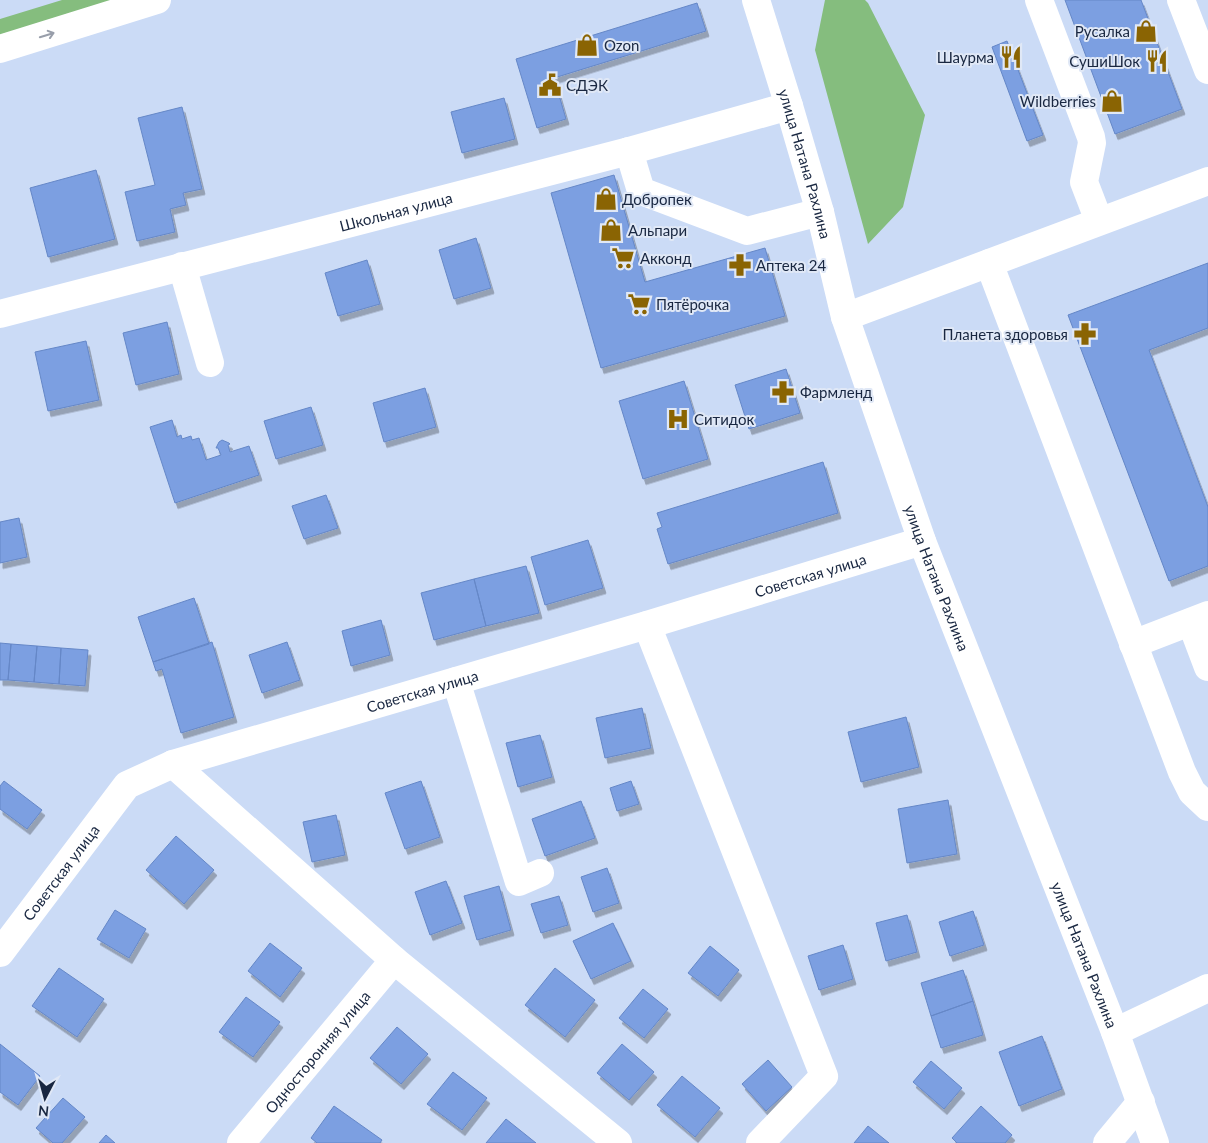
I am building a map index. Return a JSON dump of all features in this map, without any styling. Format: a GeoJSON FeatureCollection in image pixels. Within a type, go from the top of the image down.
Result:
{"type":"FeatureCollection","features":[{"type":"Feature","properties":{"kind":"street"},"geometry":{"type":"LineString","coordinates":[[0,49],[158,0]]}},
{"type":"Feature","properties":{"kind":"street","name":"улица Натана Рахлина"},"geometry":{"type":"LineString","coordinates":[[756,0],[820,212],[846,317],[922,541],[1115,1032],[1155,1143]]}},
{"type":"Feature","properties":{"kind":"street"},"geometry":{"type":"LineString","coordinates":[[1039,0],[1091,136],[1092,143],[1084,180],[1099,221]]}},
{"type":"Feature","properties":{"kind":"street"},"geometry":{"type":"LineString","coordinates":[[1181,0],[1208,70]]}},
{"type":"Feature","properties":{"kind":"street","name":"Школьная улица"},"geometry":{"type":"LineString","coordinates":[[0,314],[629,151],[789,106]]}},
{"type":"Feature","properties":{"kind":"street"},"geometry":{"type":"LineString","coordinates":[[629,151],[641,191],[747,231],[820,212]]}},
{"type":"Feature","properties":{"kind":"street"},"geometry":{"type":"LineString","coordinates":[[846,317],[1208,180]]}},
{"type":"Feature","properties":{"kind":"street"},"geometry":{"type":"LineString","coordinates":[[989,263],[1184,778],[1192,792],[1208,807]]}},
{"type":"Feature","properties":{"kind":"street"},"geometry":{"type":"LineString","coordinates":[[182,266],[210,363]]}},
{"type":"Feature","properties":{"kind":"street","name":"Советская улица"},"geometry":{"type":"LineString","coordinates":[[0,953],[127,785],[173,764],[647,625],[922,541]]}},
{"type":"Feature","properties":{"kind":"street"},"geometry":{"type":"LineString","coordinates":[[1133,644],[1200,619],[1208,667]]}},
{"type":"Feature","properties":{"kind":"street"},"geometry":{"type":"LineString","coordinates":[[647,625],[824,1076],[760,1143]]}},
{"type":"Feature","properties":{"kind":"street"},"geometry":{"type":"LineString","coordinates":[[456,681],[519,882],[540,873]]}},
{"type":"Feature","properties":{"kind":"street"},"geometry":{"type":"LineString","coordinates":[[173,764],[394,960],[618,1143]]}},
{"type":"Feature","properties":{"kind":"street","name":"Односторонняя улица"},"geometry":{"type":"LineString","coordinates":[[241,1143],[394,960]]}},
{"type":"Feature","properties":{"kind":"street"},"geometry":{"type":"LineString","coordinates":[[1115,1032],[1208,988]]}},
{"type":"Feature","properties":{"kind":"street"},"geometry":{"type":"LineString","coordinates":[[1107,1143],[1141,1102]]}},
{"type":"Feature","properties":{"kind":"green space"},"geometry":{"type":"Polygon","coordinates":[[[62,0],[113,0],[0,35],[0,19],[62,0]]]}},
{"type":"Feature","properties":{"kind":"green space"},"geometry":{"type":"Polygon","coordinates":[[[825,0],[865,0],[868,3],[925,115],[903,207],[868,244],[815,50],[825,0]]]}},
{"type":"Feature","properties":{"kind":"building"},"geometry":{"type":"Polygon","coordinates":[[[1065,0],[1141,0],[1182,109],[1115,134],[1065,0]]]}},
{"type":"Feature","properties":{"kind":"building"},"geometry":{"type":"Polygon","coordinates":[[[697,3],[706,31],[554,78],[566,119],[537,128],[516,59],[697,3]]]}},
{"type":"Feature","properties":{"kind":"building"},"geometry":{"type":"Polygon","coordinates":[[[1007,41],[1043,135],[1027,141],[992,47],[1007,41]]]}},
{"type":"Feature","properties":{"kind":"building"},"geometry":{"type":"Polygon","coordinates":[[[504,98],[515,139],[462,153],[451,112],[504,98]]]}},
{"type":"Feature","properties":{"kind":"building"},"geometry":{"type":"Polygon","coordinates":[[[182,107],[202,189],[183,193],[186,205],[170,209],[175,232],[137,241],[125,192],[155,185],[138,118],[182,107]]]}},
{"type":"Feature","properties":{"kind":"building"},"geometry":{"type":"Polygon","coordinates":[[[96,170],[115,239],[48,257],[30,188],[96,170]]]}},
{"type":"Feature","properties":{"kind":"building"},"geometry":{"type":"Polygon","coordinates":[[[614,175],[645,282],[765,248],[785,316],[601,368],[551,193],[614,175]]]}},
{"type":"Feature","properties":{"kind":"building"},"geometry":{"type":"Polygon","coordinates":[[[476,238],[491,288],[454,299],[439,250],[476,238]]]}},
{"type":"Feature","properties":{"kind":"building"},"geometry":{"type":"Polygon","coordinates":[[[367,260],[380,304],[338,316],[325,273],[367,260]]]}},
{"type":"Feature","properties":{"kind":"building"},"geometry":{"type":"Polygon","coordinates":[[[1208,263],[1208,328],[1149,350],[1208,507],[1208,566],[1169,581],[1068,315],[1208,263]]]}},
{"type":"Feature","properties":{"kind":"building"},"geometry":{"type":"Polygon","coordinates":[[[167,322],[179,374],[136,385],[123,333],[167,322]]]}},
{"type":"Feature","properties":{"kind":"building"},"geometry":{"type":"Polygon","coordinates":[[[86,341],[99,400],[48,411],[35,352],[86,341]]]}},
{"type":"Feature","properties":{"kind":"building"},"geometry":{"type":"Polygon","coordinates":[[[786,369],[800,413],[749,429],[735,385],[786,369]]]}},
{"type":"Feature","properties":{"kind":"building"},"geometry":{"type":"Polygon","coordinates":[[[684,381],[708,459],[643,479],[619,401],[684,381]]]}},
{"type":"Feature","properties":{"kind":"building"},"geometry":{"type":"Polygon","coordinates":[[[425,388],[436,427],[384,442],[373,403],[425,388]]]}},
{"type":"Feature","properties":{"kind":"building"},"geometry":{"type":"Polygon","coordinates":[[[311,407],[323,445],[276,459],[264,421],[311,407]]]}},
{"type":"Feature","properties":{"kind":"building"},"geometry":{"type":"Polygon","coordinates":[[[172,420],[177,437],[181,435],[182,439],[191,436],[192,440],[199,438],[206,460],[221,455],[218,448],[216,448],[222,440],[230,444],[228,445],[230,452],[249,446],[259,475],[175,503],[150,427],[172,420]]]}},
{"type":"Feature","properties":{"kind":"building"},"geometry":{"type":"Polygon","coordinates":[[[823,462],[838,513],[668,564],[657,529],[662,527],[657,513],[823,462]]]}},
{"type":"Feature","properties":{"kind":"building"},"geometry":{"type":"Polygon","coordinates":[[[326,495],[338,528],[304,539],[292,506],[326,495]]]}},
{"type":"Feature","properties":{"kind":"building"},"geometry":{"type":"Polygon","coordinates":[[[19,518],[27,557],[0,563],[0,522],[19,518]]]}},
{"type":"Feature","properties":{"kind":"building"},"geometry":{"type":"Polygon","coordinates":[[[588,540],[603,588],[545,605],[531,557],[588,540]]]}},
{"type":"Feature","properties":{"kind":"building"},"geometry":{"type":"Polygon","coordinates":[[[526,566],[539,613],[486,626],[474,579],[526,566]]]}},
{"type":"Feature","properties":{"kind":"building"},"geometry":{"type":"Polygon","coordinates":[[[474,579],[486,626],[434,640],[421,593],[474,579]]]}},
{"type":"Feature","properties":{"kind":"building"},"geometry":{"type":"Polygon","coordinates":[[[194,598],[209,644],[153,662],[138,617],[194,598]]]}},
{"type":"Feature","properties":{"kind":"building"},"geometry":{"type":"Polygon","coordinates":[[[381,620],[390,655],[351,666],[342,631],[381,620]]]}},
{"type":"Feature","properties":{"kind":"building"},"geometry":{"type":"Polygon","coordinates":[[[212,642],[234,717],[181,733],[162,669],[156,671],[153,662],[212,642]]]}},
{"type":"Feature","properties":{"kind":"building"},"geometry":{"type":"Polygon","coordinates":[[[287,642],[300,680],[262,693],[249,655],[287,642]]]}},
{"type":"Feature","properties":{"kind":"building"},"geometry":{"type":"Polygon","coordinates":[[[0,643],[11,644],[8,680],[0,680],[0,643]]]}},
{"type":"Feature","properties":{"kind":"building"},"geometry":{"type":"Polygon","coordinates":[[[11,644],[37,646],[34,682],[8,680],[11,644]]]}},
{"type":"Feature","properties":{"kind":"building"},"geometry":{"type":"Polygon","coordinates":[[[37,646],[61,648],[59,684],[34,682],[37,646]]]}},
{"type":"Feature","properties":{"kind":"building"},"geometry":{"type":"Polygon","coordinates":[[[61,648],[88,650],[85,686],[59,684],[61,648]]]}},
{"type":"Feature","properties":{"kind":"building"},"geometry":{"type":"Polygon","coordinates":[[[642,708],[651,748],[605,758],[596,718],[642,708]]]}},
{"type":"Feature","properties":{"kind":"building"},"geometry":{"type":"Polygon","coordinates":[[[906,717],[919,767],[861,782],[848,732],[906,717]]]}},
{"type":"Feature","properties":{"kind":"building"},"geometry":{"type":"Polygon","coordinates":[[[540,735],[552,777],[518,787],[506,743],[540,735]]]}},
{"type":"Feature","properties":{"kind":"building"},"geometry":{"type":"Polygon","coordinates":[[[4,781],[42,810],[27,829],[0,809],[0,786],[4,781]]]}},
{"type":"Feature","properties":{"kind":"building"},"geometry":{"type":"Polygon","coordinates":[[[421,781],[440,837],[405,849],[385,793],[421,781]]]}},
{"type":"Feature","properties":{"kind":"building"},"geometry":{"type":"Polygon","coordinates":[[[631,781],[639,804],[617,811],[610,788],[631,781]]]}},
{"type":"Feature","properties":{"kind":"building"},"geometry":{"type":"Polygon","coordinates":[[[948,800],[957,854],[907,863],[898,809],[948,800]]]}},
{"type":"Feature","properties":{"kind":"building"},"geometry":{"type":"Polygon","coordinates":[[[581,801],[595,838],[545,856],[532,819],[581,801]]]}},
{"type":"Feature","properties":{"kind":"building"},"geometry":{"type":"Polygon","coordinates":[[[336,815],[345,855],[312,862],[303,822],[336,815]]]}},
{"type":"Feature","properties":{"kind":"building"},"geometry":{"type":"Polygon","coordinates":[[[176,836],[214,870],[184,904],[146,870],[176,836]]]}},
{"type":"Feature","properties":{"kind":"building"},"geometry":{"type":"Polygon","coordinates":[[[607,868],[619,903],[593,912],[581,877],[607,868]]]}},
{"type":"Feature","properties":{"kind":"building"},"geometry":{"type":"Polygon","coordinates":[[[446,881],[462,923],[430,935],[415,892],[446,881]]]}},
{"type":"Feature","properties":{"kind":"building"},"geometry":{"type":"Polygon","coordinates":[[[499,886],[511,930],[477,940],[464,896],[499,886]]]}},
{"type":"Feature","properties":{"kind":"building"},"geometry":{"type":"Polygon","coordinates":[[[559,896],[568,925],[541,933],[531,904],[559,896]]]}},
{"type":"Feature","properties":{"kind":"building"},"geometry":{"type":"Polygon","coordinates":[[[115,910],[146,929],[129,958],[97,939],[115,910]]]}},
{"type":"Feature","properties":{"kind":"building"},"geometry":{"type":"Polygon","coordinates":[[[973,911],[984,945],[950,956],[939,922],[973,911]]]}},
{"type":"Feature","properties":{"kind":"building"},"geometry":{"type":"Polygon","coordinates":[[[907,915],[917,952],[886,961],[876,923],[907,915]]]}},
{"type":"Feature","properties":{"kind":"building"},"geometry":{"type":"Polygon","coordinates":[[[613,923],[631,961],[591,979],[573,941],[613,923]]]}},
{"type":"Feature","properties":{"kind":"building"},"geometry":{"type":"Polygon","coordinates":[[[270,943],[302,968],[280,997],[248,971],[270,943]]]}},
{"type":"Feature","properties":{"kind":"building"},"geometry":{"type":"Polygon","coordinates":[[[843,945],[853,979],[819,990],[808,956],[843,945]]]}},
{"type":"Feature","properties":{"kind":"building"},"geometry":{"type":"Polygon","coordinates":[[[710,946],[739,970],[718,996],[688,973],[710,946]]]}},
{"type":"Feature","properties":{"kind":"building"},"geometry":{"type":"Polygon","coordinates":[[[59,968],[104,999],[77,1037],[32,1006],[59,968]]]}},
{"type":"Feature","properties":{"kind":"building"},"geometry":{"type":"Polygon","coordinates":[[[555,968],[595,1000],[565,1037],[525,1005],[555,968]]]}},
{"type":"Feature","properties":{"kind":"building"},"geometry":{"type":"Polygon","coordinates":[[[963,970],[973,1001],[931,1016],[921,983],[963,970]]]}},
{"type":"Feature","properties":{"kind":"building"},"geometry":{"type":"Polygon","coordinates":[[[643,989],[668,1009],[644,1038],[619,1018],[643,989]]]}},
{"type":"Feature","properties":{"kind":"building"},"geometry":{"type":"Polygon","coordinates":[[[246,997],[280,1022],[253,1057],[219,1032],[246,997]]]}},
{"type":"Feature","properties":{"kind":"building"},"geometry":{"type":"Polygon","coordinates":[[[973,1001],[983,1035],[941,1048],[931,1016],[973,1001]]]}},
{"type":"Feature","properties":{"kind":"building"},"geometry":{"type":"Polygon","coordinates":[[[397,1027],[428,1054],[401,1084],[370,1058],[397,1027]]]}},
{"type":"Feature","properties":{"kind":"building"},"geometry":{"type":"Polygon","coordinates":[[[1042,1036],[1062,1089],[1019,1106],[999,1052],[1042,1036]]]}},
{"type":"Feature","properties":{"kind":"building"},"geometry":{"type":"Polygon","coordinates":[[[0,1044],[40,1076],[18,1105],[0,1092],[0,1044]]]}},
{"type":"Feature","properties":{"kind":"building"},"geometry":{"type":"Polygon","coordinates":[[[622,1044],[654,1072],[629,1100],[597,1073],[622,1044]]]}},
{"type":"Feature","properties":{"kind":"building"},"geometry":{"type":"Polygon","coordinates":[[[768,1060],[792,1087],[766,1111],[742,1084],[768,1060]]]}},
{"type":"Feature","properties":{"kind":"building"},"geometry":{"type":"Polygon","coordinates":[[[931,1061],[962,1088],[944,1109],[913,1082],[931,1061]]]}},
{"type":"Feature","properties":{"kind":"building"},"geometry":{"type":"Polygon","coordinates":[[[453,1072],[487,1098],[462,1130],[427,1104],[453,1072]]]}},
{"type":"Feature","properties":{"kind":"building"},"geometry":{"type":"Polygon","coordinates":[[[682,1076],[720,1108],[695,1137],[657,1105],[682,1076]]]}},
{"type":"Feature","properties":{"kind":"building"},"geometry":{"type":"Polygon","coordinates":[[[63,1098],[85,1117],[62,1143],[53,1143],[36,1128],[63,1098]]]}},
{"type":"Feature","properties":{"kind":"building"},"geometry":{"type":"Polygon","coordinates":[[[334,1106],[382,1140],[380,1143],[317,1143],[311,1138],[334,1106]]]}},
{"type":"Feature","properties":{"kind":"building"},"geometry":{"type":"Polygon","coordinates":[[[981,1106],[1012,1135],[1005,1143],[957,1143],[952,1138],[981,1106]]]}},
{"type":"Feature","properties":{"kind":"building"},"geometry":{"type":"Polygon","coordinates":[[[506,1119],[536,1143],[486,1143],[506,1119]]]}},
{"type":"Feature","properties":{"kind":"building"},"geometry":{"type":"Polygon","coordinates":[[[868,1126],[889,1143],[854,1143],[868,1126]]]}},
{"type":"Feature","properties":{"kind":"building"},"geometry":{"type":"Polygon","coordinates":[[[106,1135],[115,1143],[99,1143],[106,1135]]]}},
{"type":"Feature","properties":{"kind":"place","name":"Русалка"},"geometry":{"type":"Point","coordinates":[1146,31]}},
{"type":"Feature","properties":{"kind":"place","name":"Ozon"},"geometry":{"type":"Point","coordinates":[587,45]}},
{"type":"Feature","properties":{"kind":"place","name":"Шаурма"},"geometry":{"type":"Point","coordinates":[1011,57]}},
{"type":"Feature","properties":{"kind":"place","name":"СушиШок"},"geometry":{"type":"Point","coordinates":[1157,61]}},
{"type":"Feature","properties":{"kind":"place","name":"СДЭК"},"geometry":{"type":"Point","coordinates":[550,85]}},
{"type":"Feature","properties":{"kind":"place","name":"Wildberries"},"geometry":{"type":"Point","coordinates":[1112,101]}},
{"type":"Feature","properties":{"kind":"place","name":"Добропек"},"geometry":{"type":"Point","coordinates":[606,199]}},
{"type":"Feature","properties":{"kind":"place","name":"Альпари"},"geometry":{"type":"Point","coordinates":[611,230]}},
{"type":"Feature","properties":{"kind":"place","name":"Акконд"},"geometry":{"type":"Point","coordinates":[623,258]}},
{"type":"Feature","properties":{"kind":"place","name":"Аптека 24"},"geometry":{"type":"Point","coordinates":[740,265]}},
{"type":"Feature","properties":{"kind":"place","name":"Пятёрочка"},"geometry":{"type":"Point","coordinates":[639,304]}},
{"type":"Feature","properties":{"kind":"place","name":"Планета здоровья"},"geometry":{"type":"Point","coordinates":[1085,334]}},
{"type":"Feature","properties":{"kind":"place","name":"Фармленд"},"geometry":{"type":"Point","coordinates":[783,392]}},
{"type":"Feature","properties":{"kind":"place","name":"Ситидок"},"geometry":{"type":"Point","coordinates":[678,419]}}]}
